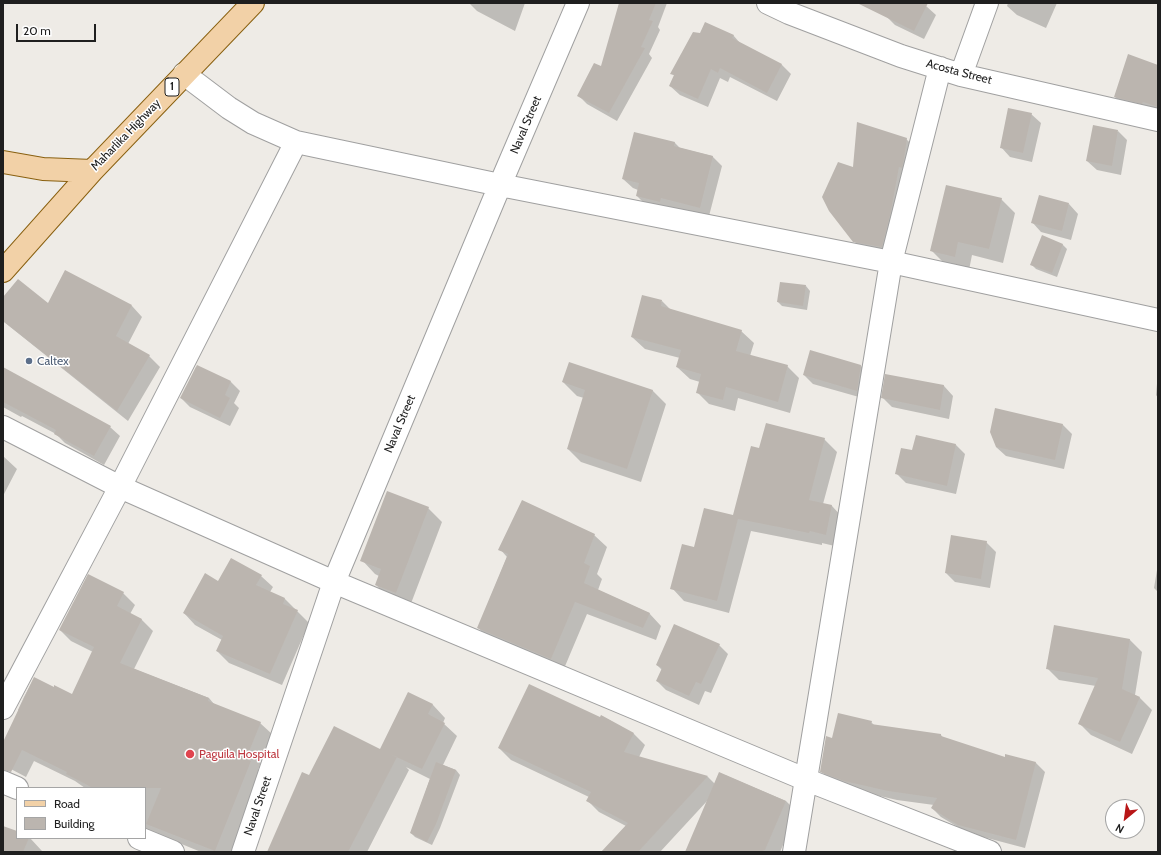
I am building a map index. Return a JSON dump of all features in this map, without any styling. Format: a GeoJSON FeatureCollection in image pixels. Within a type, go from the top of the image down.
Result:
{"type":"FeatureCollection","features":[{"type":"Feature","properties":{"kind":"main road","name":"Maharlika Highway"},"geometry":{"type":"LineString","coordinates":[[3,271],[92,171],[253,3]]}},
{"type":"Feature","properties":{"kind":"main road"},"geometry":{"type":"LineString","coordinates":[[3,162],[43,168],[92,171]]}},
{"type":"Feature","properties":{"kind":"street","name":"Naval Street"},"geometry":{"type":"LineString","coordinates":[[243,852],[334,582],[500,185],[578,3]]}},
{"type":"Feature","properties":{"kind":"street","name":"Acosta Street"},"geometry":{"type":"LineString","coordinates":[[768,3],[789,13],[901,56],[940,68],[1158,120]]}},
{"type":"Feature","properties":{"kind":"street"},"geometry":{"type":"LineString","coordinates":[[961,74],[987,3]]}},
{"type":"Feature","properties":{"kind":"street"},"geometry":{"type":"LineString","coordinates":[[794,852],[891,262],[940,68]]}},
{"type":"Feature","properties":{"kind":"street"},"geometry":{"type":"LineString","coordinates":[[184,74],[229,108],[252,123],[296,142],[500,185],[891,262],[1158,320]]}},
{"type":"Feature","properties":{"kind":"street"},"geometry":{"type":"LineString","coordinates":[[3,708],[120,487],[296,142]]}},
{"type":"Feature","properties":{"kind":"street"},"geometry":{"type":"LineString","coordinates":[[3,426],[120,487],[334,582],[807,780],[990,852]]}},
{"type":"Feature","properties":{"kind":"street"},"geometry":{"type":"LineString","coordinates":[[3,782],[16,788]]}},
{"type":"Feature","properties":{"kind":"street"},"geometry":{"type":"LineString","coordinates":[[141,839],[173,852]]}},
{"type":"Feature","properties":{"kind":"building"},"geometry":{"type":"Polygon","coordinates":[[[619,3],[656,3],[649,20],[653,21],[641,47],[645,48],[609,113],[577,96],[594,63],[601,66],[619,3]]]}},
{"type":"Feature","properties":{"kind":"building"},"geometry":{"type":"Polygon","coordinates":[[[857,3],[928,3],[914,31],[857,3]]]}},
{"type":"Feature","properties":{"kind":"building"},"geometry":{"type":"Polygon","coordinates":[[[705,22],[734,35],[732,38],[782,64],[767,93],[720,68],[718,73],[711,69],[698,99],[669,86],[674,75],[670,74],[693,32],[700,33],[705,22]]]}},
{"type":"Feature","properties":{"kind":"building"},"geometry":{"type":"Polygon","coordinates":[[[1128,54],[1158,65],[1158,107],[1143,102],[1142,104],[1114,97],[1128,54]]]}},
{"type":"Feature","properties":{"kind":"building"},"geometry":{"type":"Polygon","coordinates":[[[1008,108],[1032,113],[1023,153],[1000,148],[1008,108]]]}},
{"type":"Feature","properties":{"kind":"building"},"geometry":{"type":"Polygon","coordinates":[[[857,122],[907,138],[902,168],[899,167],[890,216],[882,247],[853,242],[829,211],[822,197],[838,162],[853,167],[857,122]]]}},
{"type":"Feature","properties":{"kind":"building"},"geometry":{"type":"Polygon","coordinates":[[[1093,125],[1118,130],[1112,166],[1086,161],[1093,125]]]}},
{"type":"Feature","properties":{"kind":"building"},"geometry":{"type":"Polygon","coordinates":[[[634,132],[675,142],[674,146],[713,156],[700,208],[661,198],[660,202],[636,196],[639,183],[622,179],[634,132]]]}},
{"type":"Feature","properties":{"kind":"building"},"geometry":{"type":"Polygon","coordinates":[[[946,185],[1002,198],[989,249],[958,242],[955,257],[930,251],[946,185]]]}},
{"type":"Feature","properties":{"kind":"building"},"geometry":{"type":"Polygon","coordinates":[[[1039,195],[1069,203],[1062,231],[1031,223],[1039,195]]]}},
{"type":"Feature","properties":{"kind":"building"},"geometry":{"type":"Polygon","coordinates":[[[1042,235],[1063,244],[1052,273],[1030,265],[1042,235]]]}},
{"type":"Feature","properties":{"kind":"building"},"geometry":{"type":"Polygon","coordinates":[[[65,270],[132,305],[116,336],[150,355],[117,411],[3,321],[3,297],[18,279],[48,303],[65,270]]]}},
{"type":"Feature","properties":{"kind":"building"},"geometry":{"type":"Polygon","coordinates":[[[780,282],[806,285],[803,306],[777,302],[780,282]]]}},
{"type":"Feature","properties":{"kind":"building"},"geometry":{"type":"Polygon","coordinates":[[[642,295],[662,300],[661,306],[742,330],[736,351],[788,365],[778,402],[726,387],[723,400],[696,393],[701,374],[676,367],[681,350],[631,337],[642,295]]]}},
{"type":"Feature","properties":{"kind":"building"},"geometry":{"type":"Polygon","coordinates":[[[810,350],[861,365],[857,391],[803,375],[810,350]]]}},
{"type":"Feature","properties":{"kind":"building"},"geometry":{"type":"Polygon","coordinates":[[[569,362],[653,390],[627,469],[567,449],[585,390],[562,382],[569,362]]]}},
{"type":"Feature","properties":{"kind":"building"},"geometry":{"type":"Polygon","coordinates":[[[197,365],[231,381],[225,395],[230,398],[220,418],[180,398],[197,365]]]}},
{"type":"Feature","properties":{"kind":"building"},"geometry":{"type":"Polygon","coordinates":[[[3,367],[111,426],[94,456],[54,434],[56,430],[3,402],[3,367]]]}},
{"type":"Feature","properties":{"kind":"building"},"geometry":{"type":"Polygon","coordinates":[[[885,374],[944,385],[940,410],[881,398],[885,374]]]}},
{"type":"Feature","properties":{"kind":"building"},"geometry":{"type":"Polygon","coordinates":[[[995,408],[1063,424],[1055,460],[996,447],[990,432],[995,408]]]}},
{"type":"Feature","properties":{"kind":"building"},"geometry":{"type":"Polygon","coordinates":[[[766,423],[825,438],[809,500],[832,505],[826,535],[738,519],[717,601],[670,589],[682,544],[694,547],[704,508],[733,515],[751,446],[759,448],[766,423]]]}},
{"type":"Feature","properties":{"kind":"building"},"geometry":{"type":"Polygon","coordinates":[[[916,435],[956,444],[947,486],[895,474],[901,448],[912,450],[916,435]]]}},
{"type":"Feature","properties":{"kind":"building"},"geometry":{"type":"Polygon","coordinates":[[[387,491],[429,507],[396,593],[375,585],[381,569],[360,561],[387,491]]]}},
{"type":"Feature","properties":{"kind":"building"},"geometry":{"type":"Polygon","coordinates":[[[522,500],[595,534],[584,563],[590,566],[584,583],[650,613],[643,628],[575,602],[551,659],[477,628],[508,554],[498,550],[522,500]]]}},
{"type":"Feature","properties":{"kind":"building"},"geometry":{"type":"Polygon","coordinates":[[[951,535],[987,541],[981,579],[945,573],[951,535]]]}},
{"type":"Feature","properties":{"kind":"building"},"geometry":{"type":"Polygon","coordinates":[[[231,558],[262,575],[256,585],[285,598],[283,604],[298,610],[270,674],[216,651],[223,636],[183,613],[205,573],[218,581],[231,558]]]}},
{"type":"Feature","properties":{"kind":"building"},"geometry":{"type":"Polygon","coordinates":[[[88,574],[124,592],[117,606],[142,619],[120,663],[209,698],[208,701],[261,722],[246,759],[251,761],[215,851],[146,824],[161,788],[91,787],[66,774],[67,772],[22,750],[11,772],[3,770],[3,742],[34,677],[72,694],[94,647],[59,630],[88,574]]]}},
{"type":"Feature","properties":{"kind":"building"},"geometry":{"type":"Polygon","coordinates":[[[674,624],[720,644],[701,684],[696,682],[689,696],[656,681],[662,668],[656,665],[674,624]]]}},
{"type":"Feature","properties":{"kind":"building"},"geometry":{"type":"Polygon","coordinates":[[[1054,625],[1130,639],[1122,689],[1140,697],[1120,742],[1078,724],[1098,678],[1046,669],[1054,625]]]}},
{"type":"Feature","properties":{"kind":"building"},"geometry":{"type":"Polygon","coordinates":[[[529,684],[600,717],[601,715],[634,733],[624,752],[708,776],[638,852],[601,852],[628,823],[586,801],[591,792],[498,748],[529,684]]]}},
{"type":"Feature","properties":{"kind":"building"},"geometry":{"type":"Polygon","coordinates":[[[408,692],[433,704],[428,714],[445,723],[422,769],[397,757],[348,852],[267,852],[302,772],[309,775],[334,726],[380,749],[408,692]]]}},
{"type":"Feature","properties":{"kind":"building"},"geometry":{"type":"Polygon","coordinates":[[[838,713],[872,721],[871,724],[941,734],[941,736],[1005,757],[1005,754],[1036,762],[1016,840],[958,825],[931,808],[937,798],[888,791],[844,781],[820,772],[826,736],[832,738],[838,713]]]}},
{"type":"Feature","properties":{"kind":"building"},"geometry":{"type":"Polygon","coordinates":[[[436,762],[456,770],[436,824],[427,842],[410,833],[436,762]]]}},
{"type":"Feature","properties":{"kind":"building"},"geometry":{"type":"Polygon","coordinates":[[[719,772],[786,801],[765,850],[760,852],[685,852],[719,772]]]}},
{"type":"Feature","properties":{"kind":"building"},"geometry":{"type":"Polygon","coordinates":[[[3,826],[16,831],[16,839],[29,839],[23,852],[3,852],[3,826]]]}},
{"type":"Feature","properties":{"kind":"place","name":"Caltex"},"geometry":{"type":"Point","coordinates":[29,361]}},
{"type":"Feature","properties":{"kind":"place","name":"Paguila Hospital"},"geometry":{"type":"Point","coordinates":[190,754]}}]}
